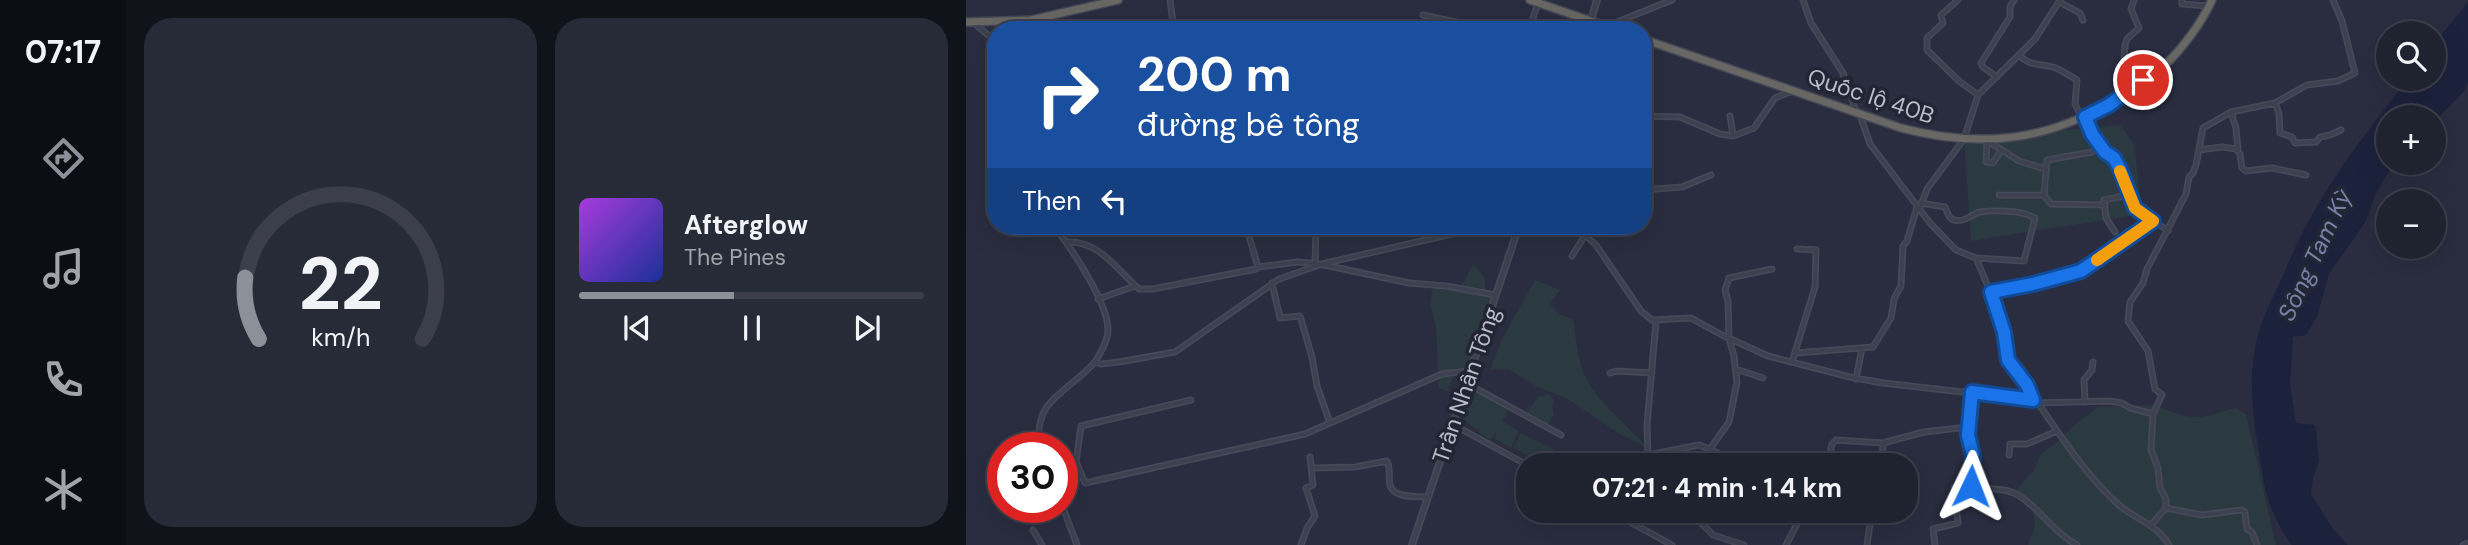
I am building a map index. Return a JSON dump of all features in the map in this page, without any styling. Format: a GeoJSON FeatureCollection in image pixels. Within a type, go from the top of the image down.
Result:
{"type":"FeatureCollection","features":[{"type":"Feature","properties":{"kind":"highway"},"geometry":{"type":"LineString","coordinates":[[1000,21],[1031,20],[1118,0]]}},
{"type":"Feature","properties":{"kind":"highway"},"geometry":{"type":"LineString","coordinates":[[1536,1],[1582,21]]}},
{"type":"Feature","properties":{"kind":"highway","name":"Quốc lộ 40B"},"geometry":{"type":"LineString","coordinates":[[1652,42],[1935,137],[1987,139],[2029,136],[2084,118],[2122,96],[2165,65],[2211,3]]}},
{"type":"Feature","properties":{"kind":"highway"},"geometry":{"type":"LineString","coordinates":[[969,22],[987,21]]}},
{"type":"Feature","properties":{"kind":"street"},"geometry":{"type":"LineString","coordinates":[[1170,0],[1173,21]]}},
{"type":"Feature","properties":{"kind":"street"},"geometry":{"type":"LineString","coordinates":[[1591,21],[1597,0]]}},
{"type":"Feature","properties":{"kind":"street"},"geometry":{"type":"LineString","coordinates":[[1618,21],[1672,0]]}},
{"type":"Feature","properties":{"kind":"street"},"geometry":{"type":"LineString","coordinates":[[1802,0],[1811,23],[1843,73],[1870,144],[1919,207],[1956,250],[1976,258],[2024,261],[2035,218],[2022,213],[1978,212],[1970,218],[1954,220],[1950,218],[1945,207],[1919,207]]}},
{"type":"Feature","properties":{"kind":"street"},"geometry":{"type":"LineString","coordinates":[[1958,0],[1941,15],[1943,23],[1927,38],[1927,50],[1978,95]]}},
{"type":"Feature","properties":{"kind":"street"},"geometry":{"type":"LineString","coordinates":[[1997,77],[1981,63],[2010,17],[2010,6],[2014,0]]}},
{"type":"Feature","properties":{"kind":"street"},"geometry":{"type":"LineString","coordinates":[[2122,96],[2125,45],[2127,39],[2139,28],[2131,9],[2134,0]]}},
{"type":"Feature","properties":{"kind":"street"},"geometry":{"type":"LineString","coordinates":[[2182,0],[2182,4],[2211,3]]}},
{"type":"Feature","properties":{"kind":"street"},"geometry":{"type":"LineString","coordinates":[[2150,526],[2166,508],[2158,468],[2151,450],[2153,414],[2162,395],[2155,389],[2148,351],[2128,321],[2130,302],[2143,283],[2186,194],[2203,128],[2231,112],[2275,103],[2307,85],[2338,81],[2356,72],[2333,0]]}},
{"type":"Feature","properties":{"kind":"street"},"geometry":{"type":"LineString","coordinates":[[1531,21],[1536,1]]}},
{"type":"Feature","properties":{"kind":"street"},"geometry":{"type":"LineString","coordinates":[[1796,353],[1873,347],[1891,318],[1894,299],[1900,286],[1903,246],[1919,207],[1927,188],[1964,139],[1978,95],[2035,39],[2059,1],[2078,12],[2084,20]]}},
{"type":"Feature","properties":{"kind":"street"},"geometry":{"type":"LineString","coordinates":[[1423,15],[1451,21]]}},
{"type":"Feature","properties":{"kind":"street"},"geometry":{"type":"LineString","coordinates":[[1572,21],[1575,16]]}},
{"type":"Feature","properties":{"kind":"street"},"geometry":{"type":"LineString","coordinates":[[969,22],[987,35]]}},
{"type":"Feature","properties":{"kind":"street"},"geometry":{"type":"LineString","coordinates":[[2019,55],[2025,61],[2054,68],[2077,80],[2075,104],[2101,147],[2114,158],[2135,208],[2168,231]]}},
{"type":"Feature","properties":{"kind":"street"},"geometry":{"type":"LineString","coordinates":[[1652,116],[1680,117],[1720,134],[1733,136],[1754,128],[1775,98],[1793,91]]}},
{"type":"Feature","properties":{"kind":"street"},"geometry":{"type":"LineString","coordinates":[[2275,103],[2279,113],[2280,133],[2292,137],[2295,143],[2316,142],[2320,137],[2341,130]]}},
{"type":"Feature","properties":{"kind":"street"},"geometry":{"type":"LineString","coordinates":[[2231,112],[2244,170],[2272,168],[2306,176]]}},
{"type":"Feature","properties":{"kind":"street"},"geometry":{"type":"LineString","coordinates":[[1730,116],[1733,136]]}},
{"type":"Feature","properties":{"kind":"street"},"geometry":{"type":"LineString","coordinates":[[1987,139],[1986,162],[1991,164],[2001,151]]}},
{"type":"Feature","properties":{"kind":"street"},"geometry":{"type":"LineString","coordinates":[[1987,139],[2019,161],[2045,169]]}},
{"type":"Feature","properties":{"kind":"street"},"geometry":{"type":"LineString","coordinates":[[2101,147],[2092,152],[2049,158],[2045,169],[2044,195],[2051,204],[2105,205]]}},
{"type":"Feature","properties":{"kind":"street"},"geometry":{"type":"LineString","coordinates":[[2199,149],[2222,147],[2238,150]]}},
{"type":"Feature","properties":{"kind":"street"},"geometry":{"type":"LineString","coordinates":[[1652,189],[1682,187],[1711,175]]}},
{"type":"Feature","properties":{"kind":"street"},"geometry":{"type":"LineString","coordinates":[[1999,195],[2044,195]]}},
{"type":"Feature","properties":{"kind":"street"},"geometry":{"type":"LineString","coordinates":[[2115,232],[2106,218],[2104,200],[2129,195]]}},
{"type":"Feature","properties":{"kind":"street"},"geometry":{"type":"LineString","coordinates":[[1991,292],[2081,271],[2153,221]]}},
{"type":"Feature","properties":{"kind":"street"},"geometry":{"type":"LineString","coordinates":[[1038,432],[1046,408],[1095,362],[1108,332],[1098,299],[1061,235]]}},
{"type":"Feature","properties":{"kind":"street"},"geometry":{"type":"LineString","coordinates":[[1249,235],[1258,268]]}},
{"type":"Feature","properties":{"kind":"street"},"geometry":{"type":"LineString","coordinates":[[1317,235],[1319,264]]}},
{"type":"Feature","properties":{"kind":"street"},"geometry":{"type":"LineString","coordinates":[[1095,362],[1119,362],[1175,352],[1272,283],[1319,264],[1447,235]]}},
{"type":"Feature","properties":{"kind":"street","name":"Trần Nhân Tông"},"geometry":{"type":"LineString","coordinates":[[1412,545],[1516,235]]}},
{"type":"Feature","properties":{"kind":"street"},"geometry":{"type":"LineString","coordinates":[[1572,256],[1585,235],[1596,245],[1641,311],[1656,321],[1691,318],[1768,356],[1856,379],[2033,400],[2038,403],[2083,465],[2119,505],[2164,536],[2169,545]]}},
{"type":"Feature","properties":{"kind":"street"},"geometry":{"type":"LineString","coordinates":[[1067,242],[1080,241],[1092,246],[1116,265],[1135,286],[1146,290],[1294,262],[1319,264],[1409,283],[1496,295]]}},
{"type":"Feature","properties":{"kind":"street"},"geometry":{"type":"LineString","coordinates":[[1792,362],[1798,335],[1809,309],[1816,276],[1816,250],[1797,248]]}},
{"type":"Feature","properties":{"kind":"street"},"geometry":{"type":"LineString","coordinates":[[1976,258],[2004,332],[2008,360],[2027,385],[2033,400]]}},
{"type":"Feature","properties":{"kind":"street"},"geometry":{"type":"LineString","coordinates":[[1710,449],[1729,422],[1737,382],[1729,339],[1725,290],[1729,278],[1772,269]]}},
{"type":"Feature","properties":{"kind":"street"},"geometry":{"type":"LineString","coordinates":[[1272,283],[1280,318],[1300,316],[1317,386],[1330,423]]}},
{"type":"Feature","properties":{"kind":"street"},"geometry":{"type":"LineString","coordinates":[[1098,299],[1135,286]]}},
{"type":"Feature","properties":{"kind":"street"},"geometry":{"type":"LineString","coordinates":[[1648,453],[1647,425],[1656,321]]}},
{"type":"Feature","properties":{"kind":"street"},"geometry":{"type":"LineString","coordinates":[[1856,379],[1862,348]]}},
{"type":"Feature","properties":{"kind":"street"},"geometry":{"type":"LineString","coordinates":[[2085,402],[2084,380],[2092,370],[2093,362]]}},
{"type":"Feature","properties":{"kind":"street"},"geometry":{"type":"LineString","coordinates":[[1736,369],[1763,378]]}},
{"type":"Feature","properties":{"kind":"street"},"geometry":{"type":"LineString","coordinates":[[1191,400],[1081,426],[1076,462],[1085,483],[1309,432],[1442,374],[1470,371]]}},
{"type":"Feature","properties":{"kind":"street"},"geometry":{"type":"LineString","coordinates":[[1610,373],[1652,373]]}},
{"type":"Feature","properties":{"kind":"street"},"geometry":{"type":"LineString","coordinates":[[1466,383],[1561,435]]}},
{"type":"Feature","properties":{"kind":"street"},"geometry":{"type":"LineString","coordinates":[[1972,392],[1968,437],[1973,455],[1972,485]]}},
{"type":"Feature","properties":{"kind":"street"},"geometry":{"type":"LineString","coordinates":[[2038,403],[2122,403],[2153,414]]}},
{"type":"Feature","properties":{"kind":"street"},"geometry":{"type":"LineString","coordinates":[[1452,424],[1516,459]]}},
{"type":"Feature","properties":{"kind":"street"},"geometry":{"type":"LineString","coordinates":[[1831,453],[1835,440],[1883,443],[1924,432],[1969,426]]}},
{"type":"Feature","properties":{"kind":"street"},"geometry":{"type":"LineString","coordinates":[[2009,455],[2010,444],[2026,444],[2057,431]]}},
{"type":"Feature","properties":{"kind":"street"},"geometry":{"type":"LineString","coordinates":[[1883,443],[1883,453]]}},
{"type":"Feature","properties":{"kind":"street"},"geometry":{"type":"LineString","coordinates":[[1658,453],[1699,445],[1718,453]]}},
{"type":"Feature","properties":{"kind":"street"},"geometry":{"type":"LineString","coordinates":[[1301,545],[1315,516],[1306,488],[1313,485],[1310,457]]}},
{"type":"Feature","properties":{"kind":"street"},"geometry":{"type":"LineString","coordinates":[[1311,468],[1355,467],[1387,461],[1390,467],[1390,485],[1394,491],[1403,495],[1428,497]]}},
{"type":"Feature","properties":{"kind":"street"},"geometry":{"type":"LineString","coordinates":[[1935,545],[1934,528],[1958,522],[1954,487],[1972,485],[1997,488],[2019,495],[2060,536],[2077,545]]}},
{"type":"Feature","properties":{"kind":"street"},"geometry":{"type":"LineString","coordinates":[[2166,508],[2202,515],[2242,510],[2245,512],[2247,529],[2252,532],[2257,545]]}},
{"type":"Feature","properties":{"kind":"street"},"geometry":{"type":"LineString","coordinates":[[1069,523],[1077,545]]}},
{"type":"Feature","properties":{"kind":"street"},"geometry":{"type":"LineString","coordinates":[[1632,523],[1672,545]]}},
{"type":"Feature","properties":{"kind":"street"},"geometry":{"type":"LineString","coordinates":[[1701,523],[1713,535],[1744,545]]}},
{"type":"Feature","properties":{"kind":"street"},"geometry":{"type":"LineString","coordinates":[[1786,545],[1798,523]]}},
{"type":"Feature","properties":{"kind":"street"},"geometry":{"type":"LineString","coordinates":[[1867,545],[1870,523]]}},
{"type":"Feature","properties":{"kind":"street"},"geometry":{"type":"LineString","coordinates":[[1033,530],[1042,545]]}},
{"type":"Feature","properties":{"kind":"shaded area"},"geometry":{"type":"Polygon","coordinates":[[[2120,125],[2134,144],[2142,214],[1971,241],[1964,139],[2120,125]]]}},
{"type":"Feature","properties":{"kind":"shaded area"},"geometry":{"type":"Polygon","coordinates":[[[1473,263],[1485,279],[1485,289],[1493,294],[1468,373],[1456,371],[1448,388],[1450,392],[1439,388],[1436,328],[1430,303],[1433,287],[1451,284],[1458,288],[1466,279],[1473,263]]]}},
{"type":"Feature","properties":{"kind":"shaded area"},"geometry":{"type":"Polygon","coordinates":[[[1535,280],[1560,290],[1550,304],[1561,315],[1573,319],[1580,360],[1588,382],[1603,402],[1648,448],[1618,433],[1568,399],[1538,387],[1508,369],[1490,370],[1502,339],[1535,280]]]}},
{"type":"Feature","properties":{"kind":"shaded area"},"geometry":{"type":"Polygon","coordinates":[[[1469,388],[1508,407],[1502,421],[1519,431],[1511,448],[1495,439],[1496,432],[1491,439],[1487,439],[1460,413],[1469,388]]]}},
{"type":"Feature","properties":{"kind":"shaded area"},"geometry":{"type":"Polygon","coordinates":[[[1548,394],[1555,400],[1552,406],[1554,414],[1548,425],[1526,413],[1538,397],[1548,394]]]}},
{"type":"Feature","properties":{"kind":"shaded area"},"geometry":{"type":"Polygon","coordinates":[[[2155,405],[2195,417],[2235,408],[2246,414],[2276,545],[2028,545],[2035,527],[2032,504],[2012,495],[2033,471],[2041,454],[2098,407],[2155,405]]]}},
{"type":"Feature","properties":{"kind":"shaded area"},"geometry":{"type":"Polygon","coordinates":[[[1521,433],[1561,453],[1536,453],[1537,450],[1535,453],[1522,453],[1513,448],[1521,433]]]}},
{"type":"Feature","properties":{"kind":"water"},"geometry":{"type":"Polygon","coordinates":[[[2468,2],[2468,82],[2464,91],[2446,110],[2446,105],[2388,105],[2399,91],[2446,91],[2446,29],[2468,2]]]}},
{"type":"Feature","properties":{"kind":"water","name":"Sông Tam Kỳ"},"geometry":{"type":"Polygon","coordinates":[[[2376,121],[2376,175],[2387,175],[2376,189],[2366,221],[2329,274],[2317,317],[2306,335],[2293,337],[2290,384],[2296,423],[2314,425],[2316,428],[2319,461],[2311,494],[2333,529],[2348,545],[2292,545],[2277,521],[2262,474],[2253,405],[2255,349],[2267,310],[2310,218],[2376,121]]]}},
{"type":"Feature","properties":{"kind":"slow traffic"},"geometry":{"type":"LineString","coordinates":[[2097,260],[2153,221],[2135,208],[2120,171]]}},
{"type":"Feature","properties":{"kind":"route"},"geometry":{"type":"LineString","coordinates":[[1971,486],[1973,455],[1968,435],[1972,392],[2033,400],[2027,385],[2008,360],[2004,332],[1991,292],[2065,277],[2081,271],[2153,221],[2135,208],[2114,158],[2105,152],[2092,134],[2085,117],[2109,105],[2143,80]]}}]}
